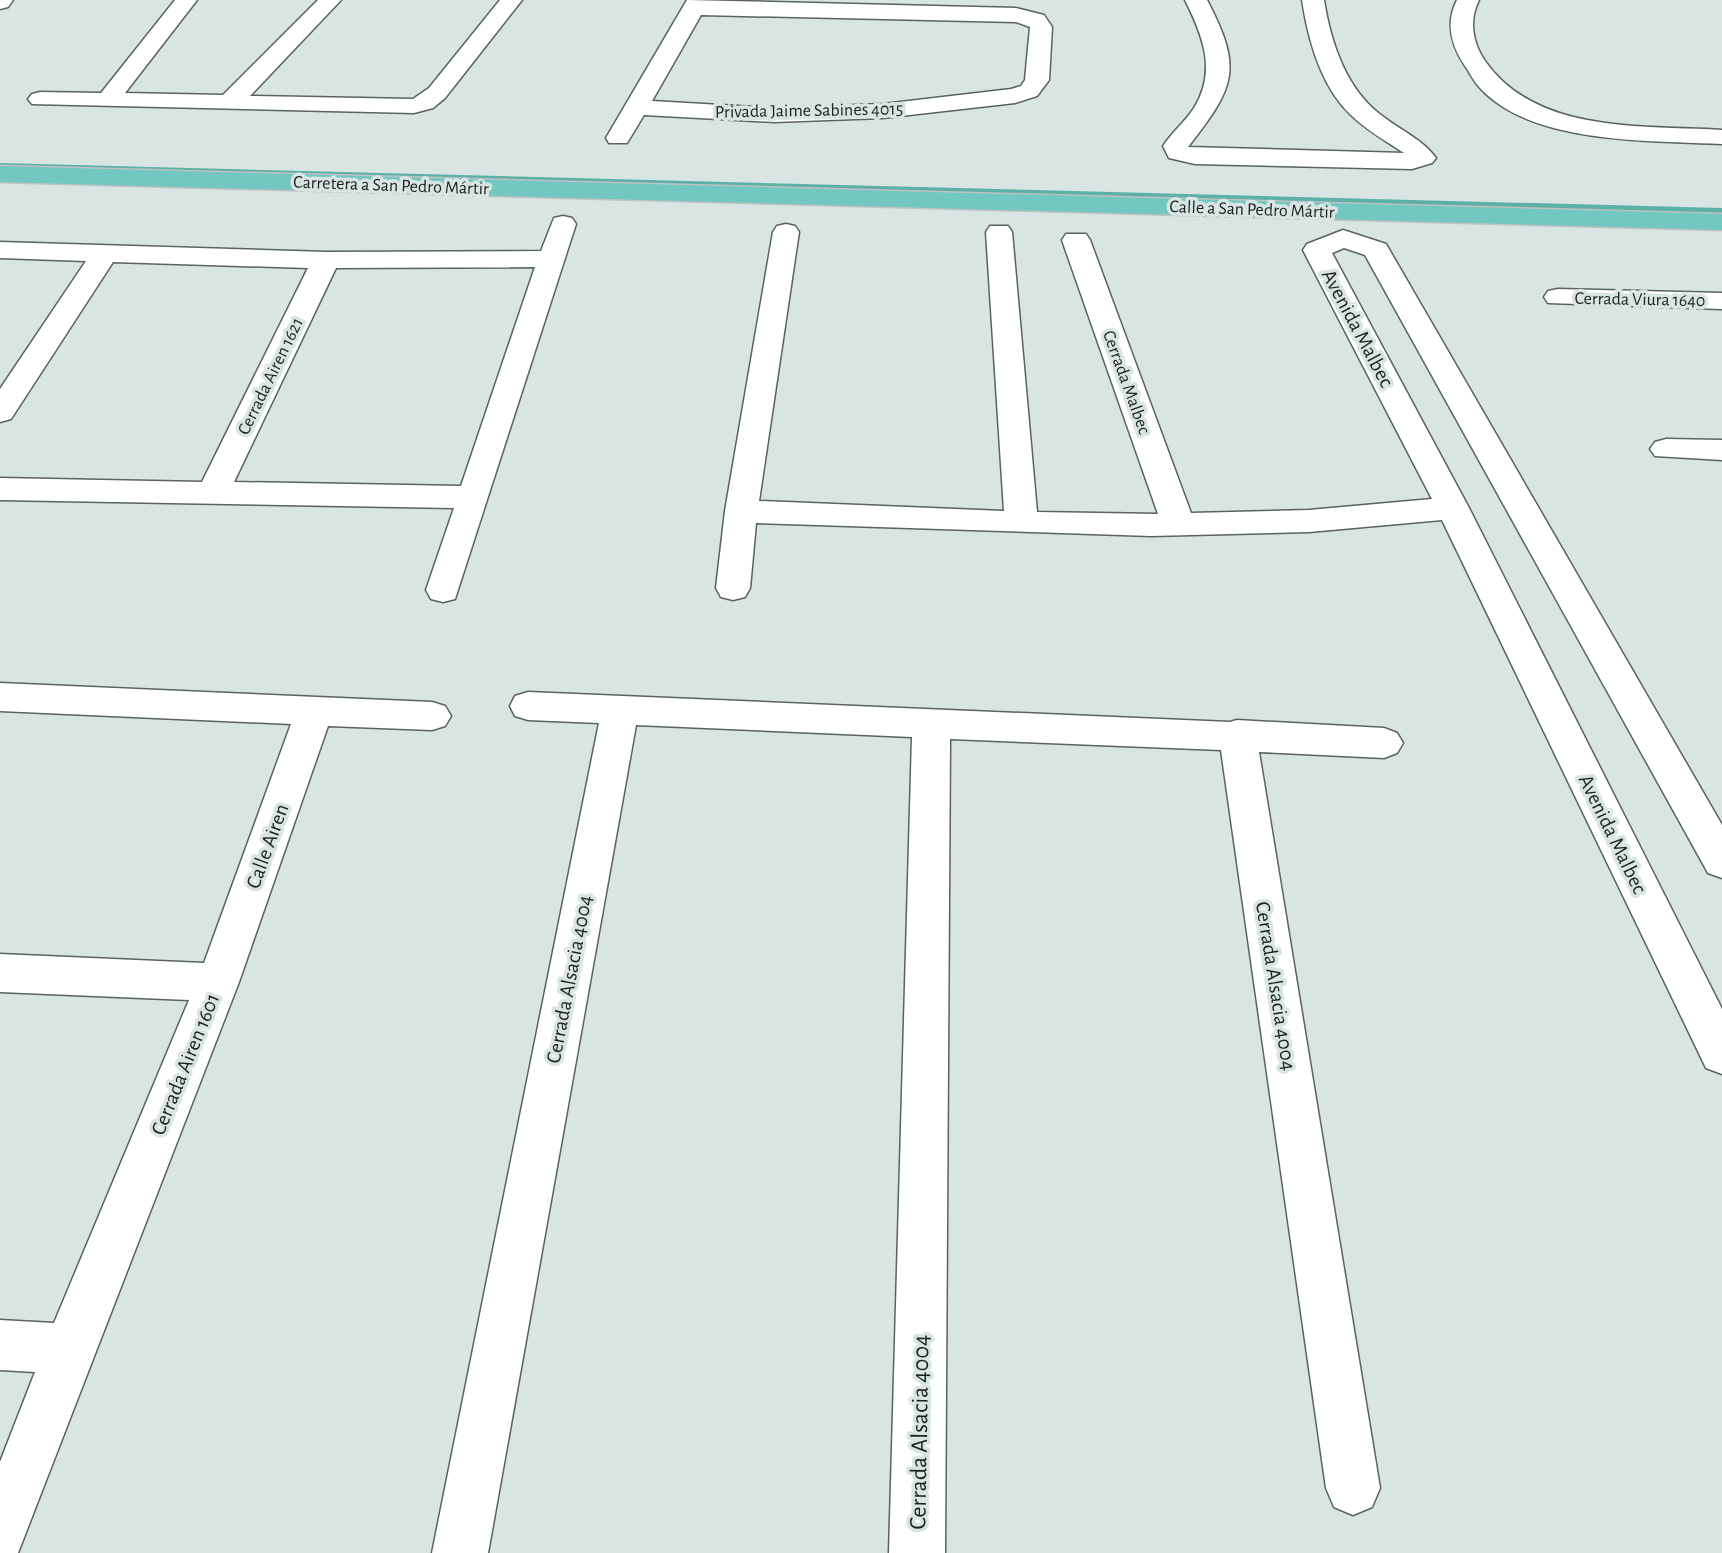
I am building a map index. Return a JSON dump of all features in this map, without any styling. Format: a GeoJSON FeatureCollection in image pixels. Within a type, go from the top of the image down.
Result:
{"type":"FeatureCollection","features":[{"type":"Feature","properties":{"kind":"main road","name":"Carretera a San Pedro Mártir"},"geometry":{"type":"LineString","coordinates":[[0,174],[782,196]]}},
{"type":"Feature","properties":{"kind":"main road","name":"Calle a San Pedro Mártir"},"geometry":{"type":"LineString","coordinates":[[782,196],[1722,222]]}},
{"type":"Feature","properties":{"kind":"street"},"geometry":{"type":"LineString","coordinates":[[108,100],[186,0]]}},
{"type":"Feature","properties":{"kind":"street"},"geometry":{"type":"LineString","coordinates":[[231,101],[330,0]]}},
{"type":"Feature","properties":{"kind":"street"},"geometry":{"type":"LineString","coordinates":[[40,99],[404,106],[424,103],[437,93],[511,0]]}},
{"type":"Feature","properties":{"kind":"street"},"geometry":{"type":"LineString","coordinates":[[1196,0],[1208,20],[1218,53],[1218,83],[1211,105],[1175,146],[1178,153],[1195,156],[1412,162],[1423,158],[1354,104],[1334,69],[1315,16],[1313,0]]}},
{"type":"Feature","properties":{"kind":"street"},"geometry":{"type":"LineString","coordinates":[[1468,0],[1461,29],[1476,70],[1496,93],[1528,113],[1583,125],[1722,137]]}},
{"type":"Feature","properties":{"kind":"street","name":"Privada Jaime Sabines 4015"},"geometry":{"type":"LineString","coordinates":[[618,138],[696,4],[998,7],[1036,20],[1041,27],[1037,80],[1035,86],[1022,94],[869,112],[743,114],[638,107]]}},
{"type":"Feature","properties":{"kind":"street"},"geometry":{"type":"LineString","coordinates":[[443,590],[564,224]]}},
{"type":"Feature","properties":{"kind":"street"},"geometry":{"type":"LineString","coordinates":[[733,588],[741,511],[786,232]]}},
{"type":"Feature","properties":{"kind":"street"},"geometry":{"type":"LineString","coordinates":[[999,232],[1021,522]]}},
{"type":"Feature","properties":{"kind":"street","name":"Avenida Malbec"},"geometry":{"type":"LineString","coordinates":[[1722,861],[1376,250],[1343,239],[1317,250],[1453,508],[1722,1054]]}},
{"type":"Feature","properties":{"kind":"street","name":"Cerrada Malbec"},"geometry":{"type":"LineString","coordinates":[[1076,240],[1178,524]]}},
{"type":"Feature","properties":{"kind":"street"},"geometry":{"type":"LineString","coordinates":[[0,250],[326,260],[552,259]]}},
{"type":"Feature","properties":{"kind":"street"},"geometry":{"type":"LineString","coordinates":[[0,412],[105,253]]}},
{"type":"Feature","properties":{"kind":"street","name":"Cerrada Airen 1621"},"geometry":{"type":"LineString","coordinates":[[214,492],[326,260]]}},
{"type":"Feature","properties":{"kind":"street","name":"Cerrada Viura 1640"},"geometry":{"type":"LineString","coordinates":[[1558,297],[1722,301]]}},
{"type":"Feature","properties":{"kind":"street"},"geometry":{"type":"LineString","coordinates":[[1666,449],[1722,450]]}},
{"type":"Feature","properties":{"kind":"street"},"geometry":{"type":"LineString","coordinates":[[0,489],[472,497]]}},
{"type":"Feature","properties":{"kind":"street"},"geometry":{"type":"LineString","coordinates":[[741,511],[1021,522],[1178,524],[1289,522],[1453,508]]}},
{"type":"Feature","properties":{"kind":"street"},"geometry":{"type":"LineString","coordinates":[[0,697],[432,716]]}},
{"type":"Feature","properties":{"kind":"street"},"geometry":{"type":"LineString","coordinates":[[528,706],[1237,734],[1384,743]]}},
{"type":"Feature","properties":{"kind":"street","name":"Calle Airen"},"geometry":{"type":"LineString","coordinates":[[218,982],[315,710]]}},
{"type":"Feature","properties":{"kind":"street","name":"Cerrada Alsacia 4004"},"geometry":{"type":"LineString","coordinates":[[460,1553],[620,711]]}},
{"type":"Feature","properties":{"kind":"street","name":"Cerrada Alsacia 4004"},"geometry":{"type":"LineString","coordinates":[[917,1553],[931,723]]}},
{"type":"Feature","properties":{"kind":"street","name":"Cerrada Alsacia 4004"},"geometry":{"type":"LineString","coordinates":[[1237,734],[1353,1488]]}},
{"type":"Feature","properties":{"kind":"street","name":"Cerrada Airen 1601"},"geometry":{"type":"LineString","coordinates":[[0,972],[218,982],[69,1349],[0,1533]]}},
{"type":"Feature","properties":{"kind":"street"},"geometry":{"type":"LineString","coordinates":[[0,1345],[69,1349]]}},
{"type":"Feature","properties":{"kind":"waterway"},"geometry":{"type":"LineString","coordinates":[[0,166],[1722,211]]}}]}
